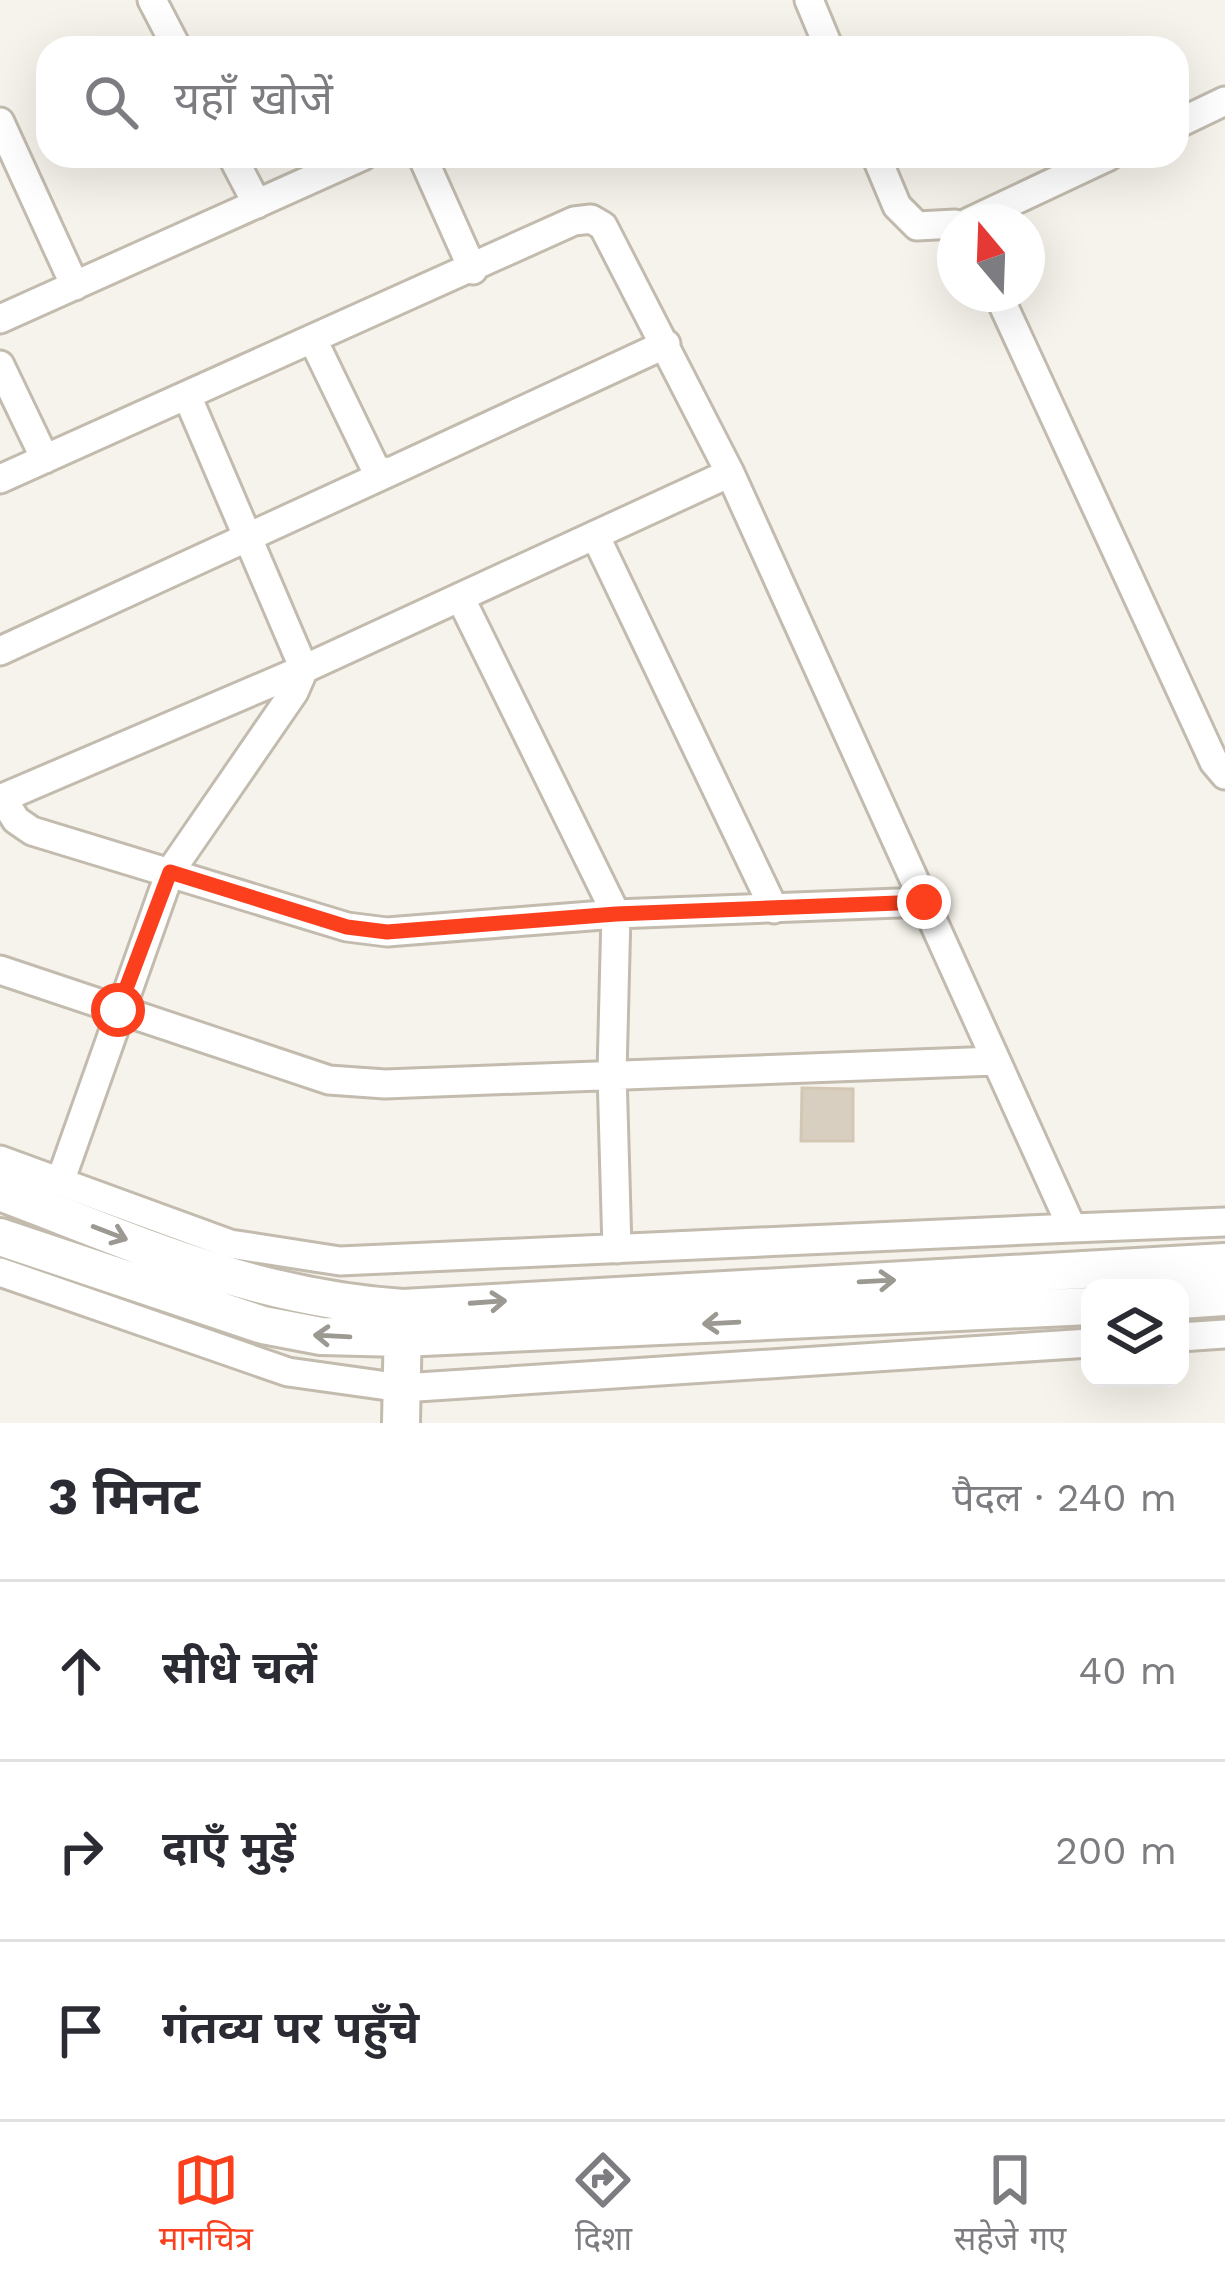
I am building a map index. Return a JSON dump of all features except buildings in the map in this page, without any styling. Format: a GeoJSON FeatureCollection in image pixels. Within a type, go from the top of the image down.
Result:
{"type":"FeatureCollection","features":[{"type":"Feature","properties":{"kind":"street"},"geometry":{"type":"LineString","coordinates":[[152,0],[171,36]]}},
{"type":"Feature","properties":{"kind":"street"},"geometry":{"type":"LineString","coordinates":[[808,0],[824,36]]}},
{"type":"Feature","properties":{"kind":"street"},"geometry":{"type":"LineString","coordinates":[[1189,118],[1225,101]]}},
{"type":"Feature","properties":{"kind":"street"},"geometry":{"type":"LineString","coordinates":[[0,122],[12,182],[75,286]]}},
{"type":"Feature","properties":{"kind":"street"},"geometry":{"type":"LineString","coordinates":[[238,168],[257,204]]}},
{"type":"Feature","properties":{"kind":"street"},"geometry":{"type":"LineString","coordinates":[[0,319],[337,168]]}},
{"type":"Feature","properties":{"kind":"street"},"geometry":{"type":"LineString","coordinates":[[427,168],[473,270]]}},
{"type":"Feature","properties":{"kind":"street"},"geometry":{"type":"LineString","coordinates":[[881,168],[897,206],[917,226],[937,225]]}},
{"type":"Feature","properties":{"kind":"street"},"geometry":{"type":"LineString","coordinates":[[1007,204],[1084,168]]}},
{"type":"Feature","properties":{"kind":"street"},"geometry":{"type":"LineString","coordinates":[[0,479],[314,342],[554,230],[591,219],[603,226],[730,473],[1072,1228]]}},
{"type":"Feature","properties":{"kind":"street"},"geometry":{"type":"LineString","coordinates":[[1006,312],[1214,762],[1225,776]]}},
{"type":"Feature","properties":{"kind":"street"},"geometry":{"type":"LineString","coordinates":[[314,342],[369,459],[377,472],[392,471]]}},
{"type":"Feature","properties":{"kind":"street"},"geometry":{"type":"LineString","coordinates":[[0,651],[666,344]]}},
{"type":"Feature","properties":{"kind":"street"},"geometry":{"type":"LineString","coordinates":[[0,365],[46,459]]}},
{"type":"Feature","properties":{"kind":"street"},"geometry":{"type":"LineString","coordinates":[[61,1182],[170,872],[294,692],[304,669],[188,398]]}},
{"type":"Feature","properties":{"kind":"street"},"geometry":{"type":"LineString","coordinates":[[730,473],[304,669],[2,799],[16,820],[32,831],[347,927],[387,932],[616,914],[924,902]]}},
{"type":"Feature","properties":{"kind":"street"},"geometry":{"type":"LineString","coordinates":[[595,536],[774,909]]}},
{"type":"Feature","properties":{"kind":"street"},"geometry":{"type":"LineString","coordinates":[[460,597],[616,914],[612,1073],[617,1249]]}},
{"type":"Feature","properties":{"kind":"street"},"geometry":{"type":"LineString","coordinates":[[0,970],[329,1080],[385,1084],[996,1061]]}},
{"type":"Feature","properties":{"kind":"street"},"geometry":{"type":"LineString","coordinates":[[0,1160],[230,1244],[340,1261],[1225,1222]]}},
{"type":"Feature","properties":{"kind":"street"},"geometry":{"type":"LineString","coordinates":[[0,1192],[239,1282],[402,1323],[1081,1306]]}},
{"type":"Feature","properties":{"kind":"street"},"geometry":{"type":"LineString","coordinates":[[0,1237],[263,1325],[321,1336],[540,1298],[1090,1278],[1225,1262]]}},
{"type":"Feature","properties":{"kind":"street"},"geometry":{"type":"LineString","coordinates":[[536,1254],[540,1298]]}},
{"type":"Feature","properties":{"kind":"street"},"geometry":{"type":"LineString","coordinates":[[0,1272],[288,1372],[402,1405],[1081,1344]]}},
{"type":"Feature","properties":{"kind":"street"},"geometry":{"type":"LineString","coordinates":[[1189,1300],[1225,1298]]}},
{"type":"Feature","properties":{"kind":"street"},"geometry":{"type":"LineString","coordinates":[[402,1323],[402,1405]]}},
{"type":"Feature","properties":{"kind":"street"},"geometry":{"type":"LineString","coordinates":[[1189,1336],[1225,1334]]}},
{"type":"Feature","properties":{"kind":"route"},"geometry":{"type":"LineString","coordinates":[[118,1010],[170,872],[347,927],[387,932],[616,914],[924,902]]}}]}
